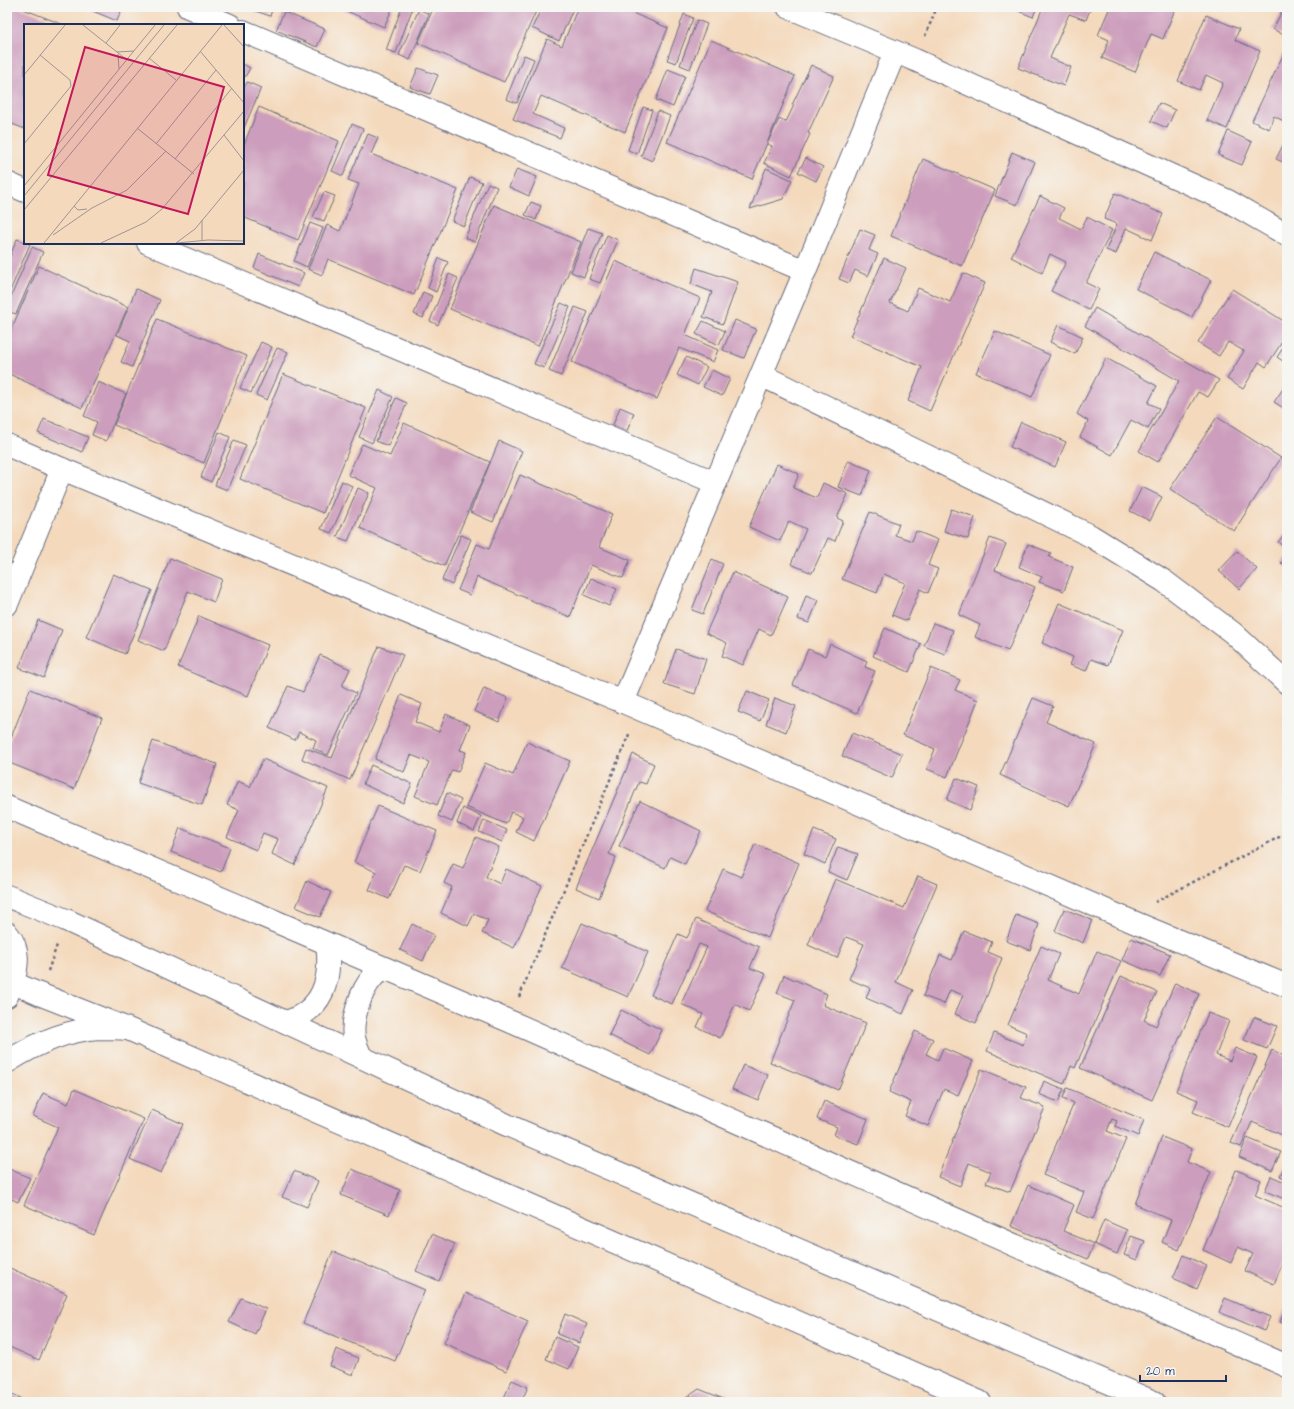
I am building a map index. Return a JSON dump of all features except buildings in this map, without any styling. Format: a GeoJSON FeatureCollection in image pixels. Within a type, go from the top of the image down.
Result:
{"type":"FeatureCollection","features":[{"type":"Feature","properties":{"kind":"street"},"geometry":{"type":"LineString","coordinates":[[188,7],[228,24]]}},
{"type":"Feature","properties":{"kind":"street"},"geometry":{"type":"LineString","coordinates":[[788,7],[915,60],[1228,201],[1287,235]]}},
{"type":"Feature","properties":{"kind":"street"},"geometry":{"type":"LineString","coordinates":[[244,31],[805,271]]}},
{"type":"Feature","properties":{"kind":"street"},"geometry":{"type":"LineString","coordinates":[[631,706],[716,483],[895,52]]}},
{"type":"Feature","properties":{"kind":"street"},"geometry":{"type":"LineString","coordinates":[[7,183],[24,191]]}},
{"type":"Feature","properties":{"kind":"street"},"geometry":{"type":"LineString","coordinates":[[150,244],[716,483]]}},
{"type":"Feature","properties":{"kind":"street"},"geometry":{"type":"LineString","coordinates":[[761,375],[1091,536],[1164,581],[1232,633],[1287,683]]}},
{"type":"Feature","properties":{"kind":"street"},"geometry":{"type":"LineString","coordinates":[[7,445],[631,706],[1124,918],[1287,986]]}},
{"type":"Feature","properties":{"kind":"street"},"geometry":{"type":"LineString","coordinates":[[7,604],[62,469]]}},
{"type":"Feature","properties":{"kind":"street"},"geometry":{"type":"LineString","coordinates":[[7,807],[509,1021],[1287,1366]]}},
{"type":"Feature","properties":{"kind":"street"},"geometry":{"type":"LineString","coordinates":[[7,896],[66,920],[507,1125],[1154,1402]]}},
{"type":"Feature","properties":{"kind":"street"},"geometry":{"type":"LineString","coordinates":[[7,933],[12,939],[17,953],[17,968],[9,986],[39,994],[128,1029],[980,1402]]}},
{"type":"Feature","properties":{"kind":"street"},"geometry":{"type":"LineString","coordinates":[[286,1022],[297,1018],[308,1011],[321,997],[327,980],[330,961],[327,944]]}},
{"type":"Feature","properties":{"kind":"street"},"geometry":{"type":"LineString","coordinates":[[362,1058],[354,1038],[353,1024],[355,1016],[364,990],[374,975],[386,969]]}},
{"type":"Feature","properties":{"kind":"street"},"geometry":{"type":"LineString","coordinates":[[7,1062],[40,1043],[69,1033],[98,1028],[128,1029]]}},
{"type":"Feature","properties":{"kind":"path"},"geometry":{"type":"LineString","coordinates":[[915,60],[937,7]]}},
{"type":"Feature","properties":{"kind":"path"},"geometry":{"type":"LineString","coordinates":[[509,1021],[631,706]]}},
{"type":"Feature","properties":{"kind":"path"},"geometry":{"type":"LineString","coordinates":[[1124,918],[1287,832]]}},
{"type":"Feature","properties":{"kind":"path"},"geometry":{"type":"LineString","coordinates":[[39,994],[66,920]]}}]}
